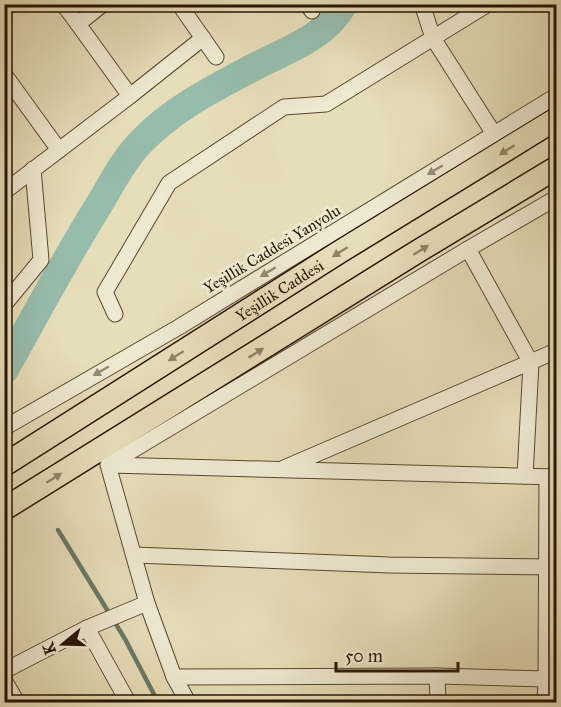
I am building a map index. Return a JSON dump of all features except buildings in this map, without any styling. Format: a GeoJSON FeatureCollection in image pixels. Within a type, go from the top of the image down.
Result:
{"type":"FeatureCollection","features":[{"type":"Feature","properties":{"kind":"highway","name":"Yeşillik Caddesi"},"geometry":{"type":"LineString","coordinates":[[4,465],[556,119]]}},
{"type":"Feature","properties":{"kind":"highway"},"geometry":{"type":"LineString","coordinates":[[4,509],[103,458],[447,233],[556,168]]}},
{"type":"Feature","properties":{"kind":"street"},"geometry":{"type":"LineString","coordinates":[[63,4],[130,96]]}},
{"type":"Feature","properties":{"kind":"street"},"geometry":{"type":"LineString","coordinates":[[78,24],[103,4]]}},
{"type":"Feature","properties":{"kind":"street"},"geometry":{"type":"LineString","coordinates":[[422,4],[433,38],[494,134]]}},
{"type":"Feature","properties":{"kind":"street"},"geometry":{"type":"LineString","coordinates":[[115,314],[105,292],[169,183],[284,107],[326,104],[488,4]]}},
{"type":"Feature","properties":{"kind":"street"},"geometry":{"type":"LineString","coordinates":[[180,5],[216,57]]}},
{"type":"Feature","properties":{"kind":"street"},"geometry":{"type":"LineString","coordinates":[[4,192],[203,38]]}},
{"type":"Feature","properties":{"kind":"street"},"geometry":{"type":"LineString","coordinates":[[4,74],[59,150]]}},
{"type":"Feature","properties":{"kind":"street","name":"Yeşillik Caddesi Yanyolu"},"geometry":{"type":"LineString","coordinates":[[4,428],[179,327],[556,96]]}},
{"type":"Feature","properties":{"kind":"street"},"geometry":{"type":"LineString","coordinates":[[4,305],[41,260],[33,169]]}},
{"type":"Feature","properties":{"kind":"street"},"geometry":{"type":"LineString","coordinates":[[103,458],[556,198]]}},
{"type":"Feature","properties":{"kind":"street"},"geometry":{"type":"LineString","coordinates":[[468,249],[531,363],[525,476]]}},
{"type":"Feature","properties":{"kind":"street"},"geometry":{"type":"LineString","coordinates":[[279,470],[556,351]]}},
{"type":"Feature","properties":{"kind":"street"},"geometry":{"type":"LineString","coordinates":[[103,458],[279,470],[552,477],[551,679],[545,702]]}},
{"type":"Feature","properties":{"kind":"street"},"geometry":{"type":"LineString","coordinates":[[103,458],[135,555],[147,603],[174,677],[188,702]]}},
{"type":"Feature","properties":{"kind":"street"},"geometry":{"type":"LineString","coordinates":[[135,555],[389,565],[552,567]]}},
{"type":"Feature","properties":{"kind":"street"},"geometry":{"type":"LineString","coordinates":[[4,672],[87,628],[147,603]]}},
{"type":"Feature","properties":{"kind":"street"},"geometry":{"type":"LineString","coordinates":[[87,628],[128,702]]}},
{"type":"Feature","properties":{"kind":"street"},"geometry":{"type":"LineString","coordinates":[[174,677],[437,676],[551,679]]}},
{"type":"Feature","properties":{"kind":"street"},"geometry":{"type":"LineString","coordinates":[[437,676],[438,702]]}},
{"type":"Feature","properties":{"kind":"street"},"geometry":{"type":"LineString","coordinates":[[4,680],[17,702]]}},
{"type":"Feature","properties":{"kind":"waterway"},"geometry":{"type":"LineString","coordinates":[[4,371],[61,268],[122,167],[139,144],[192,101],[315,35],[336,16],[344,4]]}},
{"type":"Feature","properties":{"kind":"waterway"},"geometry":{"type":"LineString","coordinates":[[58,530],[125,639],[158,702]]}}]}
